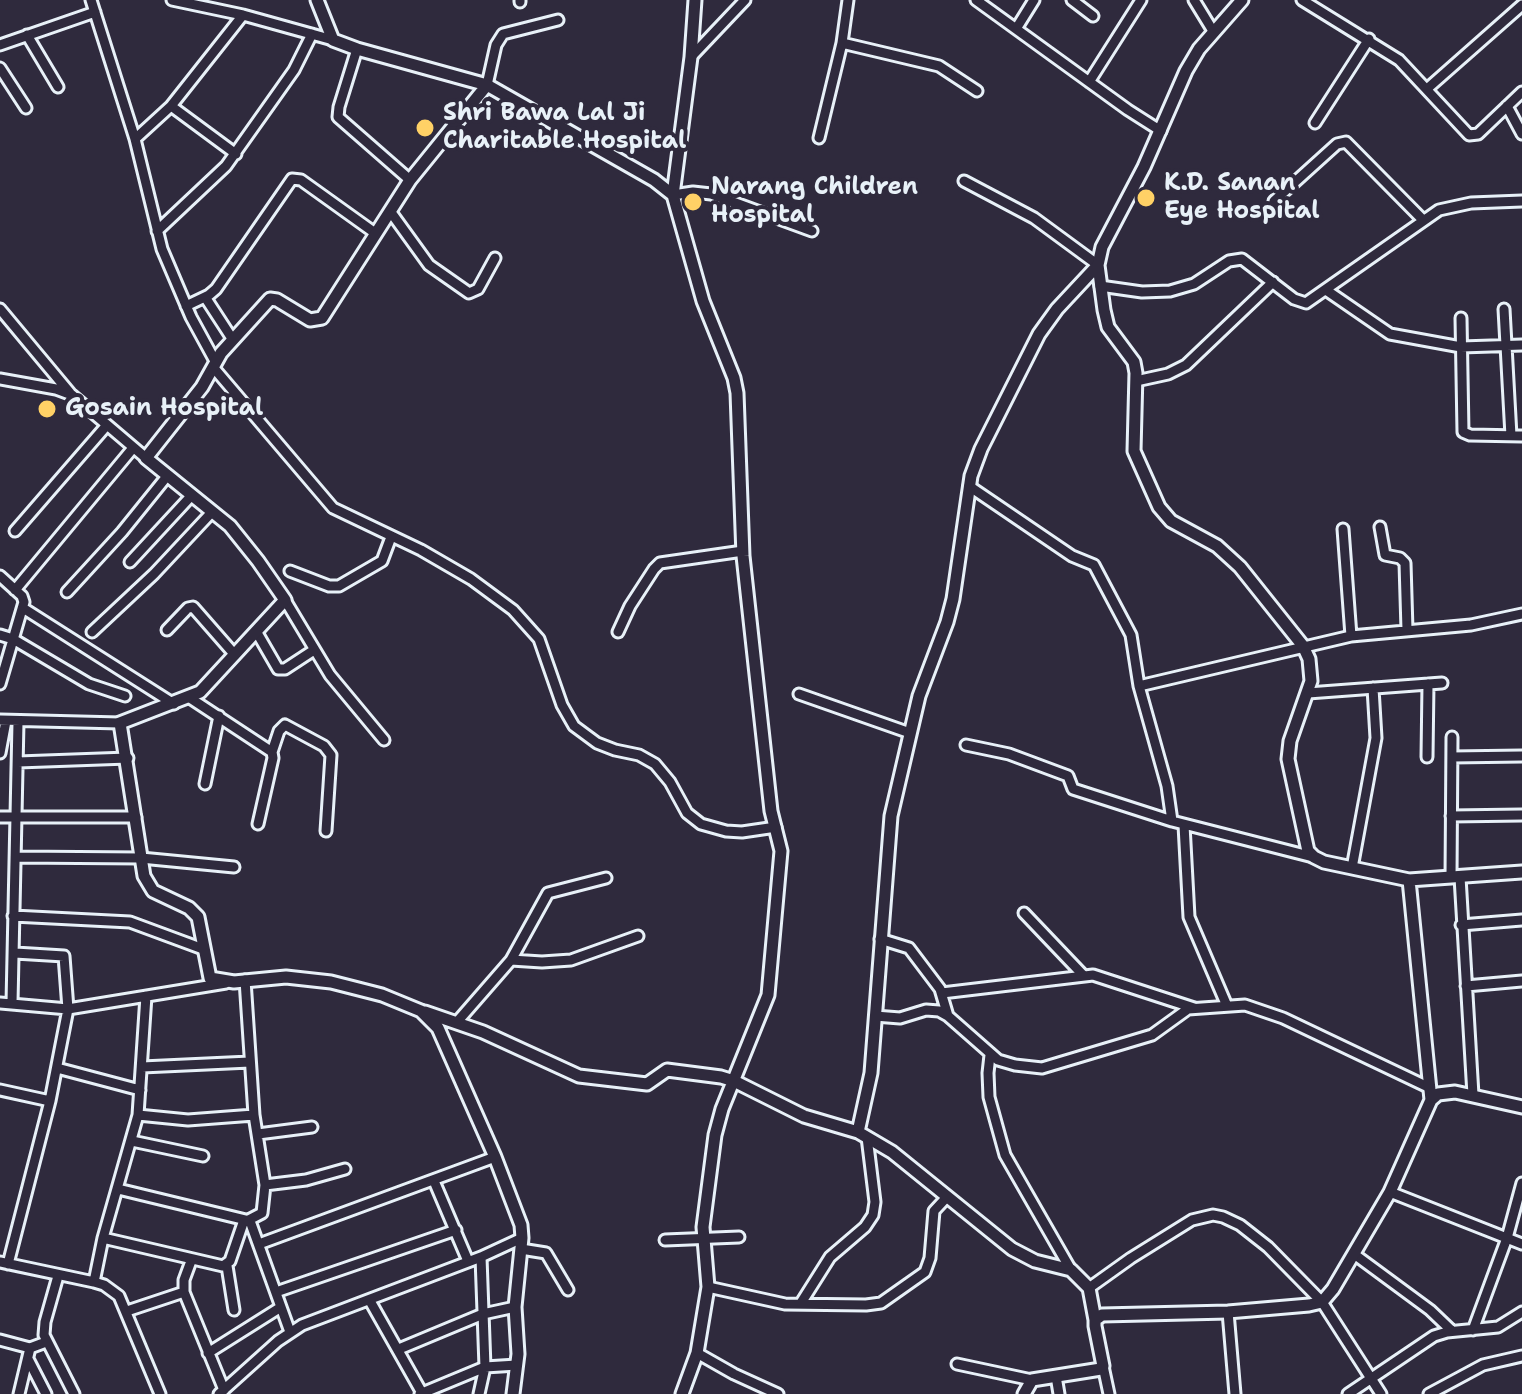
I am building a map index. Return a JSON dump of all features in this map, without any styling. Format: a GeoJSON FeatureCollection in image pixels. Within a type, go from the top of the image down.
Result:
{"type":"FeatureCollection","features":[{"type":"Feature","properties":{"kind":"street"},"geometry":{"type":"LineString","coordinates":[[91,0],[135,139],[157,231],[186,306],[214,364],[333,508],[421,550],[458,571],[513,610],[542,646],[562,705],[574,726],[597,743],[639,755],[655,764],[692,818],[726,831],[776,827]]}},
{"type":"Feature","properties":{"kind":"street"},"geometry":{"type":"LineString","coordinates":[[172,0],[243,15],[487,85],[654,180],[673,195],[711,194],[812,231]]}},
{"type":"Feature","properties":{"kind":"street"},"geometry":{"type":"LineString","coordinates":[[317,0],[333,40]]}},
{"type":"Feature","properties":{"kind":"street"},"geometry":{"type":"LineString","coordinates":[[682,1394],[697,1353],[708,1287],[703,1237],[715,1135],[765,1007],[771,980],[781,851],[771,811],[743,551],[736,385],[703,301],[673,195],[691,57],[695,0]]}},
{"type":"Feature","properties":{"kind":"street"},"geometry":{"type":"LineString","coordinates":[[691,57],[745,0]]}},
{"type":"Feature","properties":{"kind":"street"},"geometry":{"type":"LineString","coordinates":[[819,138],[842,43],[848,0]]}},
{"type":"Feature","properties":{"kind":"street"},"geometry":{"type":"LineString","coordinates":[[976,0],[1161,131]]}},
{"type":"Feature","properties":{"kind":"street"},"geometry":{"type":"LineString","coordinates":[[1016,29],[1034,0]]}},
{"type":"Feature","properties":{"kind":"street"},"geometry":{"type":"LineString","coordinates":[[1072,0],[1093,16]]}},
{"type":"Feature","properties":{"kind":"street"},"geometry":{"type":"LineString","coordinates":[[1089,82],[1141,0]]}},
{"type":"Feature","properties":{"kind":"street"},"geometry":{"type":"LineString","coordinates":[[1194,0],[1213,31]]}},
{"type":"Feature","properties":{"kind":"street"},"geometry":{"type":"LineString","coordinates":[[1242,0],[1213,31],[1186,71],[1161,131],[1102,247],[1098,265],[1108,327],[1134,362],[1134,451],[1159,507],[1171,521],[1228,555],[1303,646],[1311,669],[1308,693],[1290,741],[1288,759],[1305,844],[1314,857]]}},
{"type":"Feature","properties":{"kind":"street"},"geometry":{"type":"LineString","coordinates":[[1302,0],[1399,60],[1474,137],[1522,92]]}},
{"type":"Feature","properties":{"kind":"street"},"geometry":{"type":"LineString","coordinates":[[1428,88],[1521,9]]}},
{"type":"Feature","properties":{"kind":"street"},"geometry":{"type":"LineString","coordinates":[[0,45],[95,12]]}},
{"type":"Feature","properties":{"kind":"street"},"geometry":{"type":"LineString","coordinates":[[135,139],[171,106],[243,15]]}},
{"type":"Feature","properties":{"kind":"street"},"geometry":{"type":"LineString","coordinates":[[146,458],[202,387],[214,364],[270,299],[310,320],[322,318],[410,180],[487,85],[496,45],[503,34],[558,20]]}},
{"type":"Feature","properties":{"kind":"street"},"geometry":{"type":"LineString","coordinates":[[157,231],[210,184],[236,154],[294,70],[312,34]]}},
{"type":"Feature","properties":{"kind":"street"},"geometry":{"type":"LineString","coordinates":[[27,35],[58,87]]}},
{"type":"Feature","properties":{"kind":"street"},"geometry":{"type":"LineString","coordinates":[[1315,123],[1369,39]]}},
{"type":"Feature","properties":{"kind":"street"},"geometry":{"type":"LineString","coordinates":[[842,43],[939,66],[977,91]]}},
{"type":"Feature","properties":{"kind":"street"},"geometry":{"type":"LineString","coordinates":[[357,49],[338,117],[410,180]]}},
{"type":"Feature","properties":{"kind":"street"},"geometry":{"type":"LineString","coordinates":[[0,68],[26,108]]}},
{"type":"Feature","properties":{"kind":"street"},"geometry":{"type":"LineString","coordinates":[[171,106],[236,154]]}},
{"type":"Feature","properties":{"kind":"street"},"geometry":{"type":"LineString","coordinates":[[1507,106],[1522,134]]}},
{"type":"Feature","properties":{"kind":"street"},"geometry":{"type":"LineString","coordinates":[[1274,201],[1337,144],[1346,142],[1423,220]]}},
{"type":"Feature","properties":{"kind":"street"},"geometry":{"type":"LineString","coordinates":[[186,306],[216,289],[292,179],[301,180],[375,233]]}},
{"type":"Feature","properties":{"kind":"street"},"geometry":{"type":"LineString","coordinates":[[964,181],[1034,218],[1098,265]]}},
{"type":"Feature","properties":{"kind":"street"},"geometry":{"type":"LineString","coordinates":[[1100,286],[1142,292],[1170,291],[1194,284],[1235,259],[1251,263],[1300,302],[1306,303],[1423,220],[1450,206],[1522,201]]}},
{"type":"Feature","properties":{"kind":"street"},"geometry":{"type":"LineString","coordinates":[[390,211],[429,265],[469,293],[478,289],[495,258]]}},
{"type":"Feature","properties":{"kind":"street"},"geometry":{"type":"LineString","coordinates":[[801,1303],[830,1257],[865,1227],[873,1215],[875,1202],[863,1134],[871,1073],[889,832],[919,696],[953,599],[969,486],[981,449],[1039,334],[1057,309],[1098,265]]}},
{"type":"Feature","properties":{"kind":"street"},"geometry":{"type":"LineString","coordinates":[[1136,381],[1168,374],[1186,365],[1273,282]]}},
{"type":"Feature","properties":{"kind":"street"},"geometry":{"type":"LineString","coordinates":[[1326,290],[1390,334],[1461,347],[1522,345]]}},
{"type":"Feature","properties":{"kind":"street"},"geometry":{"type":"LineString","coordinates":[[205,297],[233,340]]}},
{"type":"Feature","properties":{"kind":"street"},"geometry":{"type":"LineString","coordinates":[[0,309],[72,395],[243,541],[285,600],[345,695],[384,740]]}},
{"type":"Feature","properties":{"kind":"street"},"geometry":{"type":"LineString","coordinates":[[1504,309],[1511,436]]}},
{"type":"Feature","properties":{"kind":"street"},"geometry":{"type":"LineString","coordinates":[[1461,318],[1463,432],[1470,435],[1522,436]]}},
{"type":"Feature","properties":{"kind":"street"},"geometry":{"type":"LineString","coordinates":[[0,379],[72,395]]}},
{"type":"Feature","properties":{"kind":"street"},"geometry":{"type":"LineString","coordinates":[[15,531],[107,425]]}},
{"type":"Feature","properties":{"kind":"street"},"geometry":{"type":"LineString","coordinates":[[15,590],[133,448]]}},
{"type":"Feature","properties":{"kind":"street"},"geometry":{"type":"LineString","coordinates":[[67,592],[122,532],[168,475]]}},
{"type":"Feature","properties":{"kind":"street"},"geometry":{"type":"LineString","coordinates":[[969,486],[1072,556],[1094,565],[1131,635],[1139,686],[1167,786],[1172,821]]}},
{"type":"Feature","properties":{"kind":"street"},"geometry":{"type":"LineString","coordinates":[[130,562],[192,495]]}},
{"type":"Feature","properties":{"kind":"street"},"geometry":{"type":"LineString","coordinates":[[92,632],[154,574],[212,512]]}},
{"type":"Feature","properties":{"kind":"street"},"geometry":{"type":"LineString","coordinates":[[1380,527],[1385,555],[1403,559],[1405,563],[1407,630]]}},
{"type":"Feature","properties":{"kind":"street"},"geometry":{"type":"LineString","coordinates":[[1343,529],[1351,636]]}},
{"type":"Feature","properties":{"kind":"street"},"geometry":{"type":"LineString","coordinates":[[290,571],[329,586],[339,586],[382,561],[391,537]]}},
{"type":"Feature","properties":{"kind":"street"},"geometry":{"type":"LineString","coordinates":[[618,632],[630,606],[660,563],[743,551]]}},
{"type":"Feature","properties":{"kind":"street"},"geometry":{"type":"LineString","coordinates":[[0,576],[22,596],[23,608],[4,659],[0,684]]}},
{"type":"Feature","properties":{"kind":"street"},"geometry":{"type":"LineString","coordinates":[[0,753],[3,720],[120,723],[190,698],[200,692],[285,600]]}},
{"type":"Feature","properties":{"kind":"street"},"geometry":{"type":"LineString","coordinates":[[167,630],[188,608],[193,607],[235,655]]}},
{"type":"Feature","properties":{"kind":"street"},"geometry":{"type":"LineString","coordinates":[[23,608],[174,704]]}},
{"type":"Feature","properties":{"kind":"street"},"geometry":{"type":"LineString","coordinates":[[1139,686],[1351,636],[1471,625],[1522,614]]}},
{"type":"Feature","properties":{"kind":"street"},"geometry":{"type":"LineString","coordinates":[[256,631],[278,669],[285,669],[314,650]]}},
{"type":"Feature","properties":{"kind":"street"},"geometry":{"type":"LineString","coordinates":[[0,635],[13,639],[79,679],[125,696]]}},
{"type":"Feature","properties":{"kind":"street"},"geometry":{"type":"LineString","coordinates":[[1308,693],[1442,683]]}},
{"type":"Feature","properties":{"kind":"street"},"geometry":{"type":"LineString","coordinates":[[1427,757],[1428,684]]}},
{"type":"Feature","properties":{"kind":"street"},"geometry":{"type":"LineString","coordinates":[[1352,868],[1376,738],[1373,688]]}},
{"type":"Feature","properties":{"kind":"street"},"geometry":{"type":"LineString","coordinates":[[799,694],[910,733]]}},
{"type":"Feature","properties":{"kind":"street"},"geometry":{"type":"LineString","coordinates":[[190,698],[272,752]]}},
{"type":"Feature","properties":{"kind":"street"},"geometry":{"type":"LineString","coordinates":[[205,784],[219,716]]}},
{"type":"Feature","properties":{"kind":"street"},"geometry":{"type":"LineString","coordinates":[[12,1003],[18,722]]}},
{"type":"Feature","properties":{"kind":"street"},"geometry":{"type":"LineString","coordinates":[[120,723],[128,758],[144,876],[153,891],[189,908],[198,917],[210,978],[240,981]]}},
{"type":"Feature","properties":{"kind":"street"},"geometry":{"type":"LineString","coordinates":[[258,824],[272,752],[279,731],[285,725],[328,751],[331,760],[326,831]]}},
{"type":"Feature","properties":{"kind":"street"},"geometry":{"type":"LineString","coordinates":[[1452,737],[1451,816],[1473,1095]]}},
{"type":"Feature","properties":{"kind":"street"},"geometry":{"type":"LineString","coordinates":[[966,745],[1009,754],[1068,776],[1073,789],[1184,825],[1352,868],[1409,880],[1522,872]]}},
{"type":"Feature","properties":{"kind":"street"},"geometry":{"type":"LineString","coordinates":[[1452,757],[1522,756]]}},
{"type":"Feature","properties":{"kind":"street"},"geometry":{"type":"LineString","coordinates":[[18,762],[128,758]]}},
{"type":"Feature","properties":{"kind":"street"},"geometry":{"type":"LineString","coordinates":[[1451,816],[1522,815]]}},
{"type":"Feature","properties":{"kind":"street"},"geometry":{"type":"LineString","coordinates":[[0,817],[136,817]]}},
{"type":"Feature","properties":{"kind":"street"},"geometry":{"type":"LineString","coordinates":[[1184,825],[1189,917],[1227,1006]]}},
{"type":"Feature","properties":{"kind":"street"},"geometry":{"type":"LineString","coordinates":[[16,857],[141,858],[234,867]]}},
{"type":"Feature","properties":{"kind":"street"},"geometry":{"type":"LineString","coordinates":[[457,1022],[511,960],[548,893],[606,878]]}},
{"type":"Feature","properties":{"kind":"street"},"geometry":{"type":"LineString","coordinates":[[1095,1320],[1102,1315],[1228,1312],[1322,1302],[1390,1192],[1430,1094],[1409,880]]}},
{"type":"Feature","properties":{"kind":"street"},"geometry":{"type":"LineString","coordinates":[[1024,913],[1083,975]]}},
{"type":"Feature","properties":{"kind":"street"},"geometry":{"type":"LineString","coordinates":[[13,916],[130,922],[203,949]]}},
{"type":"Feature","properties":{"kind":"street"},"geometry":{"type":"LineString","coordinates":[[1461,925],[1522,920]]}},
{"type":"Feature","properties":{"kind":"street"},"geometry":{"type":"LineString","coordinates":[[511,960],[571,960],[638,936]]}},
{"type":"Feature","properties":{"kind":"street"},"geometry":{"type":"LineString","coordinates":[[880,939],[909,948],[942,993],[948,1016]]}},
{"type":"Feature","properties":{"kind":"street"},"geometry":{"type":"LineString","coordinates":[[15,953],[64,956],[68,1009],[50,1101],[4,1263],[94,1282],[119,1296],[160,1394]]}},
{"type":"Feature","properties":{"kind":"street"},"geometry":{"type":"LineString","coordinates":[[942,993],[1083,975],[1109,978],[1194,1008]]}},
{"type":"Feature","properties":{"kind":"street"},"geometry":{"type":"LineString","coordinates":[[0,1003],[68,1009],[240,981],[286,977],[331,982],[382,995],[457,1022],[579,1076],[647,1084],[672,1070],[734,1081],[804,1116],[863,1134],[892,1152],[1012,1249],[1035,1261],[1071,1270]]}},
{"type":"Feature","properties":{"kind":"street"},"geometry":{"type":"LineString","coordinates":[[234,1310],[227,1266],[240,1227],[258,1217],[264,1209],[265,1185],[254,1115],[240,981]]}},
{"type":"Feature","properties":{"kind":"street"},"geometry":{"type":"LineString","coordinates":[[1466,986],[1522,981]]}},
{"type":"Feature","properties":{"kind":"street"},"geometry":{"type":"LineString","coordinates":[[94,1282],[103,1238],[138,1115],[146,996]]}},
{"type":"Feature","properties":{"kind":"street"},"geometry":{"type":"LineString","coordinates":[[875,1016],[900,1018],[933,1010],[948,1016],[990,1055],[1015,1065],[1042,1068],[1152,1035],[1175,1016],[1194,1008],[1245,1005],[1265,1011],[1430,1094],[1473,1095],[1522,1107]]}},
{"type":"Feature","properties":{"kind":"street"},"geometry":{"type":"LineString","coordinates":[[421,1011],[438,1028],[519,1217],[521,1243],[515,1307],[517,1365],[513,1394]]}},
{"type":"Feature","properties":{"kind":"street"},"geometry":{"type":"LineString","coordinates":[[990,1055],[989,1097],[1005,1155],[1071,1270],[1089,1288],[1109,1394]]}},
{"type":"Feature","properties":{"kind":"street"},"geometry":{"type":"LineString","coordinates":[[142,1067],[250,1062]]}},
{"type":"Feature","properties":{"kind":"street"},"geometry":{"type":"LineString","coordinates":[[57,1068],[140,1090]]}},
{"type":"Feature","properties":{"kind":"street"},"geometry":{"type":"LineString","coordinates":[[0,1090],[50,1101]]}},
{"type":"Feature","properties":{"kind":"street"},"geometry":{"type":"LineString","coordinates":[[138,1115],[196,1120],[254,1115]]}},
{"type":"Feature","properties":{"kind":"street"},"geometry":{"type":"LineString","coordinates":[[258,1134],[312,1127]]}},
{"type":"Feature","properties":{"kind":"street"},"geometry":{"type":"LineString","coordinates":[[132,1141],[203,1156]]}},
{"type":"Feature","properties":{"kind":"street"},"geometry":{"type":"LineString","coordinates":[[259,1244],[495,1157]]}},
{"type":"Feature","properties":{"kind":"street"},"geometry":{"type":"LineString","coordinates":[[265,1185],[306,1180],[345,1169]]}},
{"type":"Feature","properties":{"kind":"street"},"geometry":{"type":"LineString","coordinates":[[434,1181],[468,1261]]}},
{"type":"Feature","properties":{"kind":"street"},"geometry":{"type":"LineString","coordinates":[[1473,1330],[1507,1238],[1522,1183]]}},
{"type":"Feature","properties":{"kind":"street"},"geometry":{"type":"LineString","coordinates":[[118,1189],[250,1221]]}},
{"type":"Feature","properties":{"kind":"street"},"geometry":{"type":"LineString","coordinates":[[1390,1192],[1522,1244]]}},
{"type":"Feature","properties":{"kind":"street"},"geometry":{"type":"LineString","coordinates":[[708,1287],[774,1302],[874,1305],[889,1298],[929,1266],[934,1211],[947,1197]]}},
{"type":"Feature","properties":{"kind":"street"},"geometry":{"type":"LineString","coordinates":[[1089,1288],[1192,1220],[1213,1215],[1240,1225],[1322,1302],[1381,1394]]}},
{"type":"Feature","properties":{"kind":"street"},"geometry":{"type":"LineString","coordinates":[[250,1221],[290,1332]]}},
{"type":"Feature","properties":{"kind":"street"},"geometry":{"type":"LineString","coordinates":[[276,1292],[456,1230]]}},
{"type":"Feature","properties":{"kind":"street"},"geometry":{"type":"LineString","coordinates":[[665,1240],[739,1237]]}},
{"type":"Feature","properties":{"kind":"street"},"geometry":{"type":"LineString","coordinates":[[103,1238],[217,1267],[227,1266]]}},
{"type":"Feature","properties":{"kind":"street"},"geometry":{"type":"LineString","coordinates":[[191,1261],[184,1280],[184,1292],[221,1392],[290,1332],[521,1243],[546,1253],[568,1290]]}},
{"type":"Feature","properties":{"kind":"street"},"geometry":{"type":"LineString","coordinates":[[1354,1254],[1430,1310],[1452,1331]]}},
{"type":"Feature","properties":{"kind":"street"},"geometry":{"type":"LineString","coordinates":[[479,1394],[485,1367],[481,1257]]}},
{"type":"Feature","properties":{"kind":"street"},"geometry":{"type":"LineString","coordinates":[[58,1276],[45,1322],[46,1342],[74,1394]]}},
{"type":"Feature","properties":{"kind":"street"},"geometry":{"type":"LineString","coordinates":[[127,1311],[184,1292]]}},
{"type":"Feature","properties":{"kind":"street"},"geometry":{"type":"LineString","coordinates":[[370,1301],[421,1393],[485,1367],[517,1365]]}},
{"type":"Feature","properties":{"kind":"street"},"geometry":{"type":"LineString","coordinates":[[208,1353],[281,1307]]}},
{"type":"Feature","properties":{"kind":"street"},"geometry":{"type":"LineString","coordinates":[[399,1349],[483,1314],[515,1307]]}},
{"type":"Feature","properties":{"kind":"street"},"geometry":{"type":"LineString","coordinates":[[1228,1312],[1235,1394]]}},
{"type":"Feature","properties":{"kind":"street"},"geometry":{"type":"LineString","coordinates":[[1348,1394],[1426,1340],[1452,1331],[1498,1327],[1522,1312]]}},
{"type":"Feature","properties":{"kind":"street"},"geometry":{"type":"LineString","coordinates":[[0,1340],[29,1354],[46,1394]]}},
{"type":"Feature","properties":{"kind":"street"},"geometry":{"type":"LineString","coordinates":[[19,1394],[29,1354],[46,1342]]}},
{"type":"Feature","properties":{"kind":"street"},"geometry":{"type":"LineString","coordinates":[[697,1353],[778,1394]]}},
{"type":"Feature","properties":{"kind":"street"},"geometry":{"type":"LineString","coordinates":[[1429,1394],[1483,1365],[1522,1356]]}},
{"type":"Feature","properties":{"kind":"street"},"geometry":{"type":"LineString","coordinates":[[957,1364],[1032,1380],[1098,1371],[1103,1366]]}},
{"type":"Feature","properties":{"kind":"street"},"geometry":{"type":"LineString","coordinates":[[1056,1376],[1059,1394]]}},
{"type":"Feature","properties":{"kind":"street"},"geometry":{"type":"LineString","coordinates":[[1024,1394],[1032,1380]]}},
{"type":"Feature","properties":{"kind":"place","name":"Shri Bawa Lal Ji Charitable Hospital"},"geometry":{"type":"Point","coordinates":[425,128]}},
{"type":"Feature","properties":{"kind":"place","name":"K.D. Sanan Eye Hospital"},"geometry":{"type":"Point","coordinates":[1146,198]}},
{"type":"Feature","properties":{"kind":"place","name":"Narang Children Hospital"},"geometry":{"type":"Point","coordinates":[693,202]}},
{"type":"Feature","properties":{"kind":"place","name":"Gosain Hospital"},"geometry":{"type":"Point","coordinates":[47,409]}}]}
